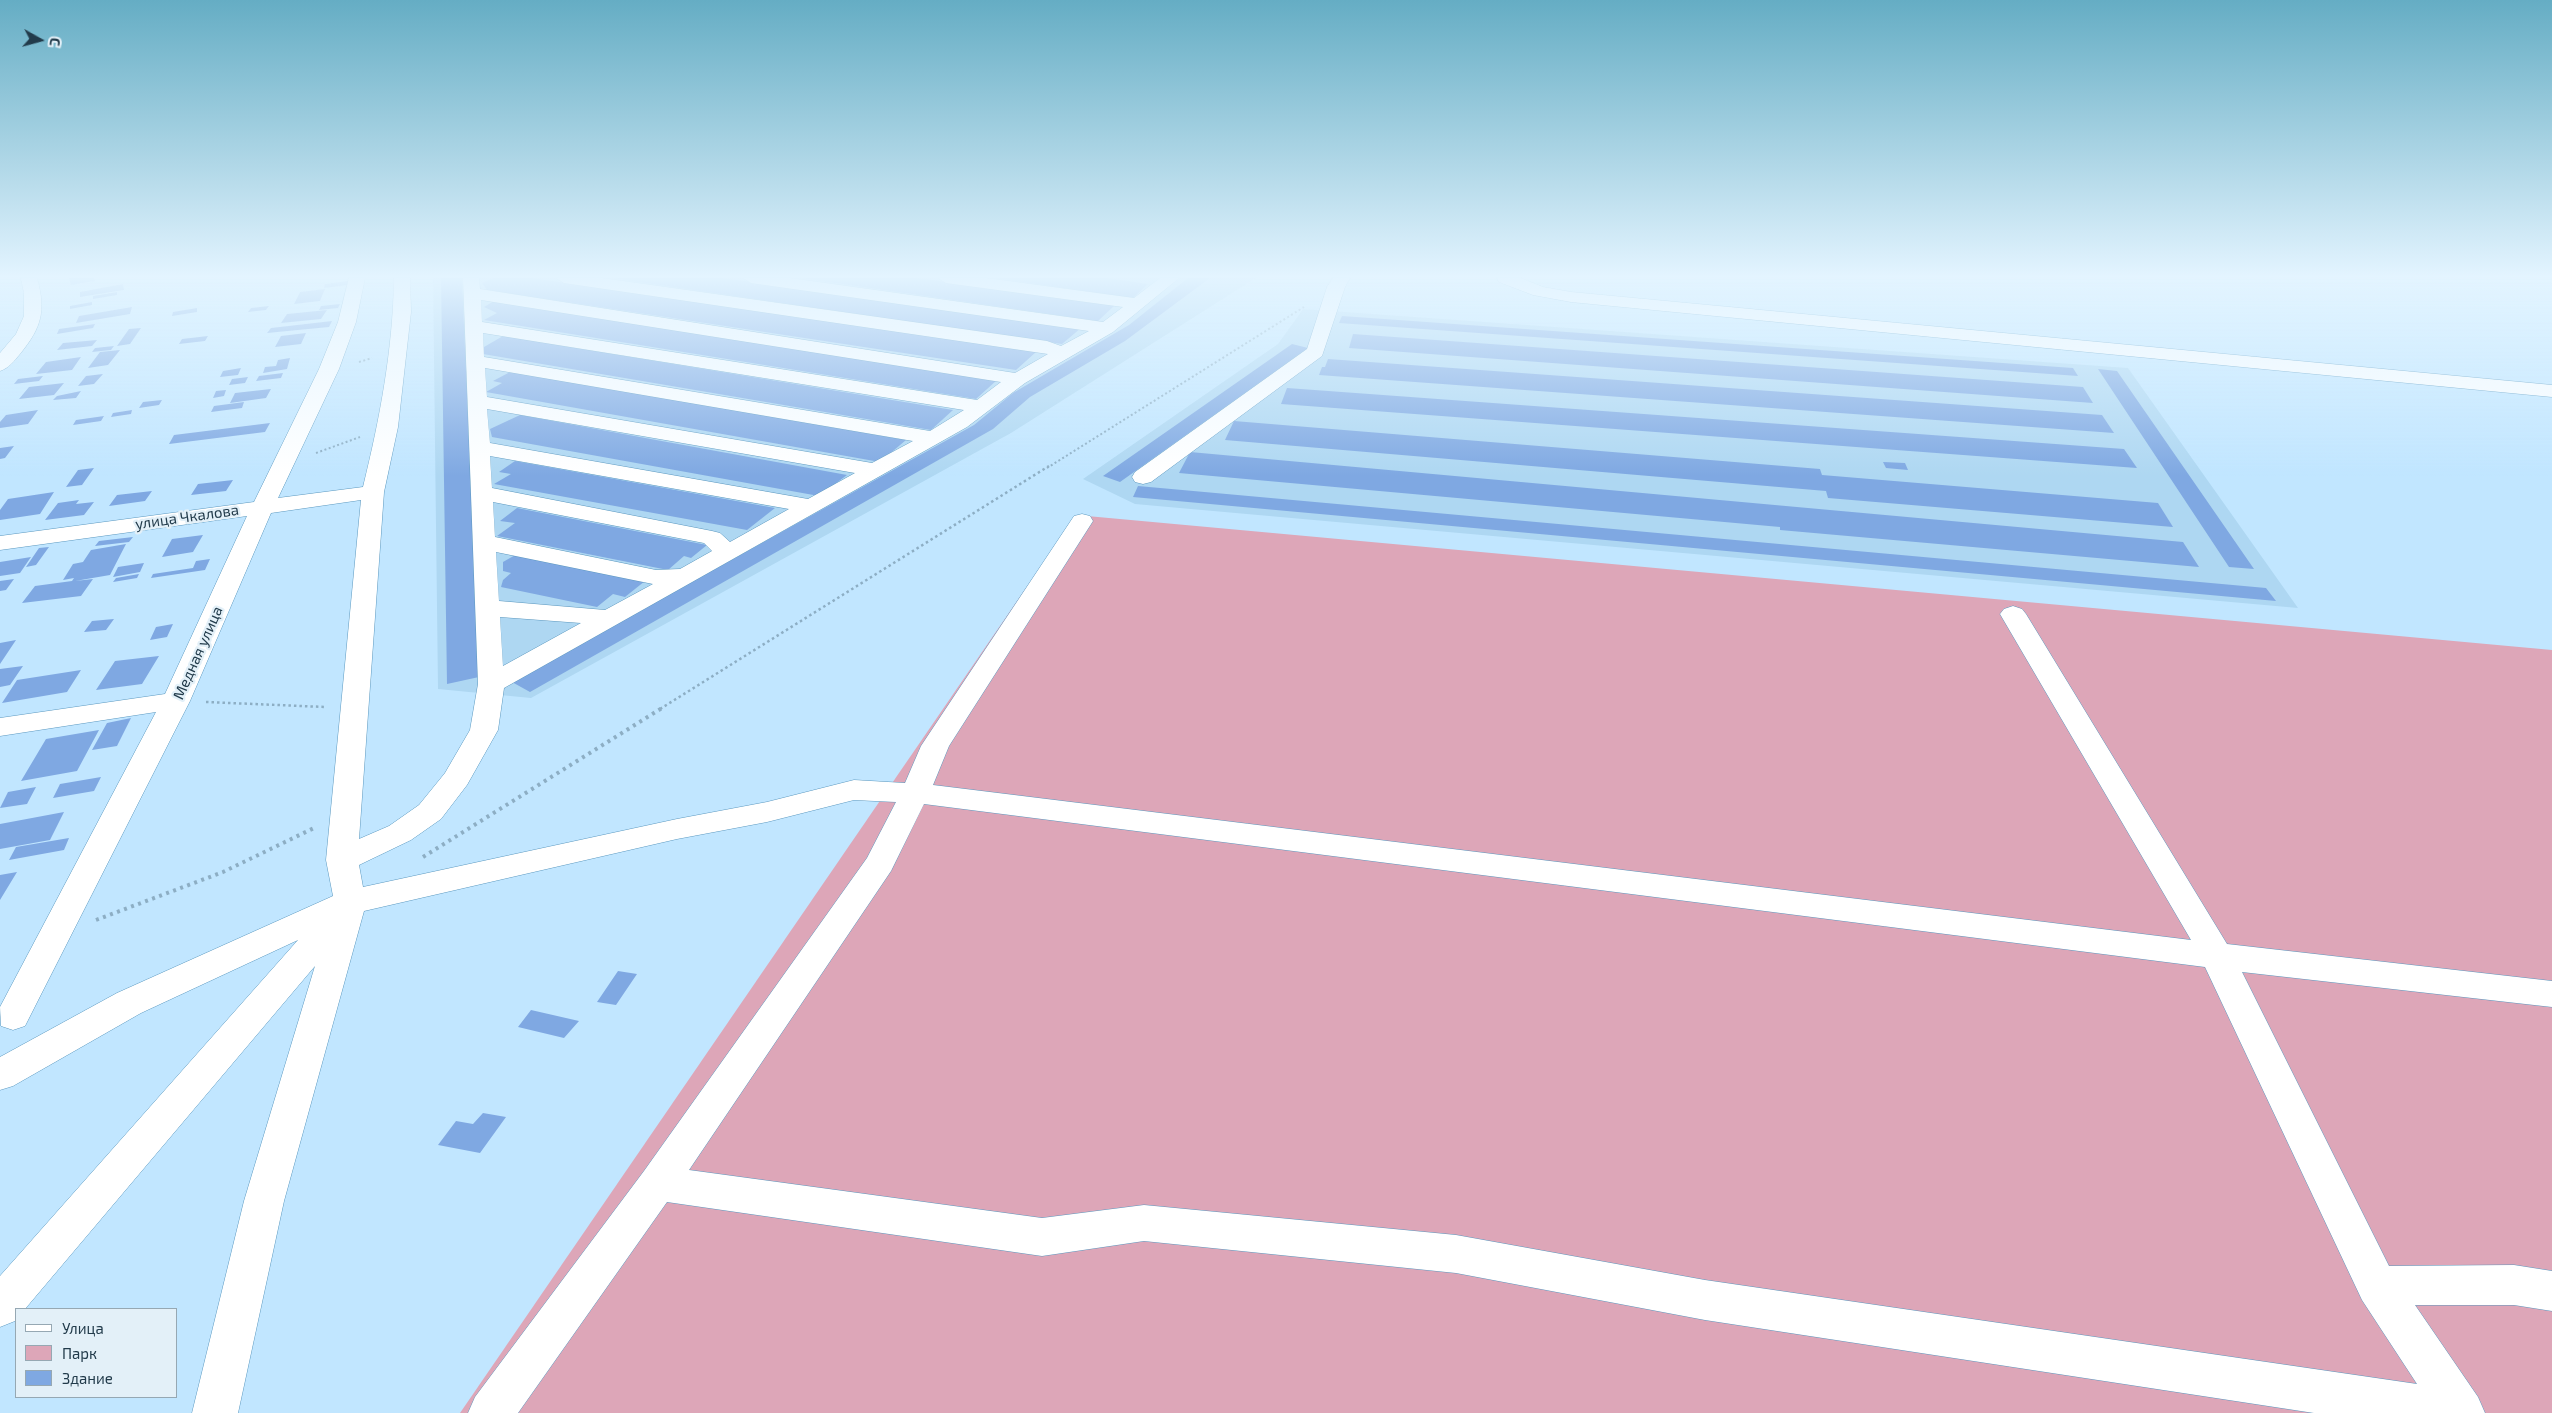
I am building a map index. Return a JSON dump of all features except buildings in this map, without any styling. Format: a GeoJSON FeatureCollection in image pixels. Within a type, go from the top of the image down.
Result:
{"type":"FeatureCollection","features":[{"type":"Feature","properties":{"kind":"street"},"geometry":{"type":"LineString","coordinates":[[0,365],[19,344]]}},
{"type":"Feature","properties":{"kind":"street","name":"Медная улица"},"geometry":{"type":"LineString","coordinates":[[12,1016],[176,701],[281,466],[329,369],[339,344]]}},
{"type":"Feature","properties":{"kind":"street"},"geometry":{"type":"LineString","coordinates":[[214,1413],[264,1201],[350,902],[342,860],[373,492],[388,426],[399,344]]}},
{"type":"Feature","properties":{"kind":"street"},"geometry":{"type":"LineString","coordinates":[[342,860],[400,833],[430,812],[458,778],[484,730],[492,684],[474,344]]}},
{"type":"Feature","properties":{"kind":"street"},"geometry":{"type":"LineString","coordinates":[[586,344],[981,407]]}},
{"type":"Feature","properties":{"kind":"street"},"geometry":{"type":"LineString","coordinates":[[812,344],[1018,379]]}},
{"type":"Feature","properties":{"kind":"street"},"geometry":{"type":"LineString","coordinates":[[1026,344],[1047,347],[1064,354]]}},
{"type":"Feature","properties":{"kind":"street"},"geometry":{"type":"LineString","coordinates":[[492,684],[960,423],[1018,379],[1081,344]]}},
{"type":"Feature","properties":{"kind":"street"},"geometry":{"type":"LineString","coordinates":[[1143,477],[1315,352],[1318,344]]}},
{"type":"Feature","properties":{"kind":"street"},"geometry":{"type":"LineString","coordinates":[[2061,344],[2552,391]]}},
{"type":"Feature","properties":{"kind":"street"},"geometry":{"type":"LineString","coordinates":[[475,361],[934,438]]}},
{"type":"Feature","properties":{"kind":"street"},"geometry":{"type":"LineString","coordinates":[[477,401],[876,470]]}},
{"type":"Feature","properties":{"kind":"street"},"geometry":{"type":"LineString","coordinates":[[480,448],[812,506]]}},
{"type":"Feature","properties":{"kind":"street","name":"улица Чкалова"},"geometry":{"type":"LineString","coordinates":[[0,543],[373,492]]}},
{"type":"Feature","properties":{"kind":"street"},"geometry":{"type":"LineString","coordinates":[[482,493],[712,538],[728,553]]}},
{"type":"Feature","properties":{"kind":"street"},"geometry":{"type":"LineString","coordinates":[[491,1413],[658,1183],[880,863],[915,793],[935,746],[1082,521]]}},
{"type":"Feature","properties":{"kind":"street"},"geometry":{"type":"LineString","coordinates":[[484,542],[656,577],[686,576]]}},
{"type":"Feature","properties":{"kind":"street"},"geometry":{"type":"LineString","coordinates":[[488,608],[610,618]]}},
{"type":"Feature","properties":{"kind":"street"},"geometry":{"type":"LineString","coordinates":[[2013,614],[2102,760],[2217,956],[2377,1286],[2462,1413]]}},
{"type":"Feature","properties":{"kind":"street"},"geometry":{"type":"LineString","coordinates":[[0,727],[176,701]]}},
{"type":"Feature","properties":{"kind":"street"},"geometry":{"type":"LineString","coordinates":[[0,1075],[129,1004],[350,902],[677,829],[767,812],[854,790],[915,793],[2217,956],[2552,994]]}},
{"type":"Feature","properties":{"kind":"street"},"geometry":{"type":"LineString","coordinates":[[0,1307],[350,902]]}},
{"type":"Feature","properties":{"kind":"street"},"geometry":{"type":"LineString","coordinates":[[658,1183],[1042,1237],[1144,1223],[1456,1254],[1705,1300],[2462,1413]]}},
{"type":"Feature","properties":{"kind":"street"},"geometry":{"type":"LineString","coordinates":[[2377,1286],[2514,1285],[2552,1291]]}},
{"type":"Feature","properties":{"kind":"path"},"geometry":{"type":"LineString","coordinates":[[417,860],[1240,344]]}},
{"type":"Feature","properties":{"kind":"path"},"geometry":{"type":"LineString","coordinates":[[329,369],[398,351]]}},
{"type":"Feature","properties":{"kind":"path"},"geometry":{"type":"LineString","coordinates":[[281,466],[388,426]]}},
{"type":"Feature","properties":{"kind":"path"},"geometry":{"type":"LineString","coordinates":[[176,701],[355,708]]}},
{"type":"Feature","properties":{"kind":"path"},"geometry":{"type":"LineString","coordinates":[[54,936],[223,872],[347,812]]}},
{"type":"Feature","properties":{"kind":"shaded area"},"geometry":{"type":"Polygon","coordinates":[[[434,344],[1152,344],[1011,433],[531,698],[438,689],[434,344]]]}},
{"type":"Feature","properties":{"kind":"shaded area"},"geometry":{"type":"Polygon","coordinates":[[[1278,344],[1792,344],[2128,368],[2298,608],[1135,504],[1083,479],[1278,344]]]}},
{"type":"Feature","properties":{"kind":"green space"},"geometry":{"type":"Polygon","coordinates":[[[1076,515],[2552,650],[2552,1413],[460,1413],[1076,515]]]}}]}
